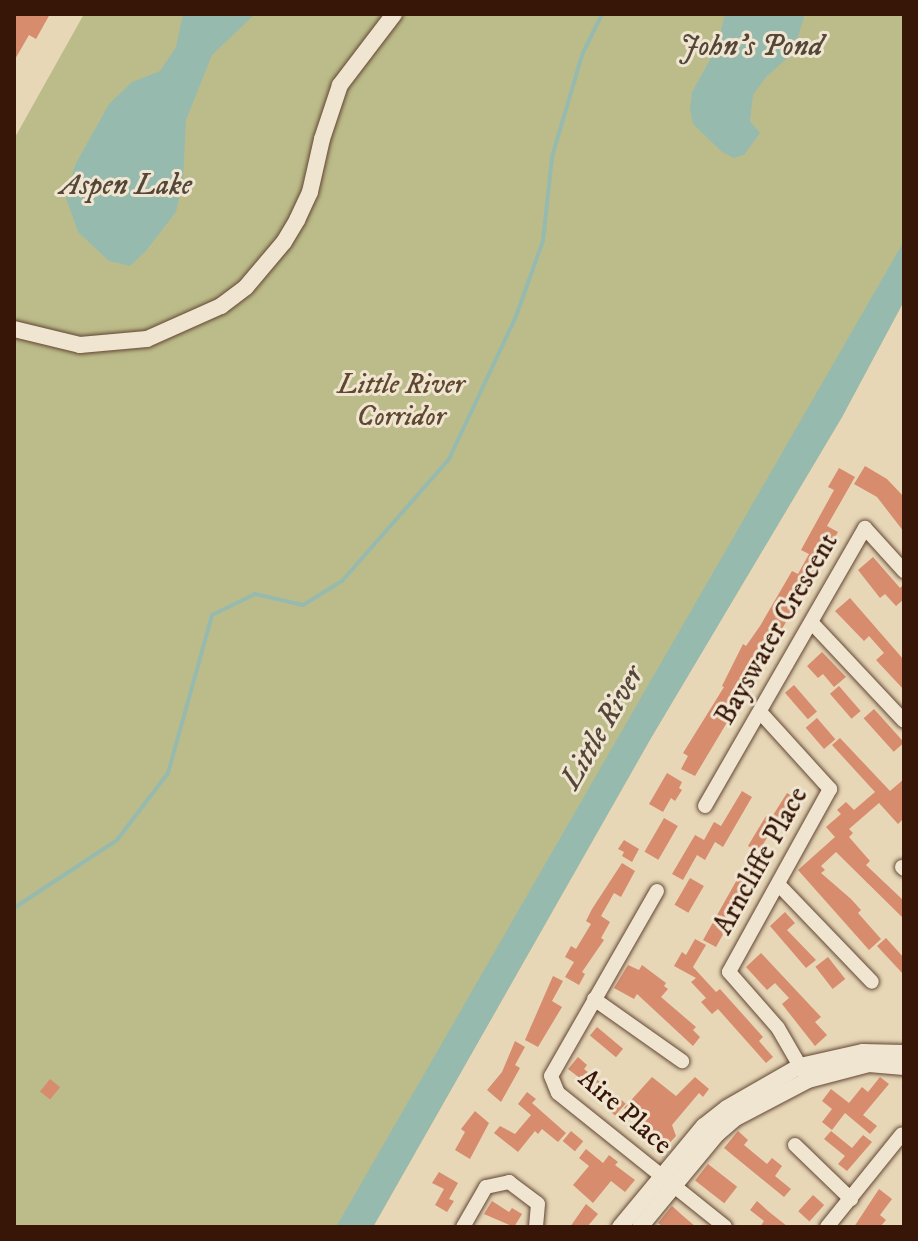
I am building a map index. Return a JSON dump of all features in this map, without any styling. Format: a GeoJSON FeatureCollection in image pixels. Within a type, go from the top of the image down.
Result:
{"type":"FeatureCollection","features":[{"type":"Feature","properties":{"kind":"street"},"geometry":{"type":"LineString","coordinates":[[14,329],[80,345],[147,339],[221,306],[246,287],[284,242],[297,220],[310,192],[322,139],[340,85],[394,14]]}},
{"type":"Feature","properties":{"kind":"street","name":"Bayswater Crescent"},"geometry":{"type":"LineString","coordinates":[[705,806],[865,528],[904,571]]}},
{"type":"Feature","properties":{"kind":"street"},"geometry":{"type":"LineString","coordinates":[[812,623],[904,721]]}},
{"type":"Feature","properties":{"kind":"street","name":"Arncliffe Place"},"geometry":{"type":"LineString","coordinates":[[761,713],[830,789],[729,972],[778,1028],[804,1073]]}},
{"type":"Feature","properties":{"kind":"street"},"geometry":{"type":"LineString","coordinates":[[779,885],[872,982]]}},
{"type":"Feature","properties":{"kind":"street","name":"Aire Place"},"geometry":{"type":"LineString","coordinates":[[657,891],[551,1076],[558,1093],[725,1227]]}},
{"type":"Feature","properties":{"kind":"street"},"geometry":{"type":"LineString","coordinates":[[594,999],[682,1061]]}},
{"type":"Feature","properties":{"kind":"street"},"geometry":{"type":"LineString","coordinates":[[620,1227],[734,1119],[804,1073],[863,1052],[904,1053]]}},
{"type":"Feature","properties":{"kind":"street"},"geometry":{"type":"LineString","coordinates":[[804,1073],[869,1064],[904,1067]]}},
{"type":"Feature","properties":{"kind":"street"},"geometry":{"type":"LineString","coordinates":[[827,1227],[902,1134]]}},
{"type":"Feature","properties":{"kind":"street"},"geometry":{"type":"LineString","coordinates":[[795,1145],[851,1199]]}},
{"type":"Feature","properties":{"kind":"street"},"geometry":{"type":"LineString","coordinates":[[463,1227],[486,1187],[509,1182],[538,1204],[536,1227]]}},
{"type":"Feature","properties":{"kind":"street"},"geometry":{"type":"LineString","coordinates":[[640,1227],[667,1182]]}},
{"type":"Feature","properties":{"kind":"green space","name":"Little River Corridor"},"geometry":{"type":"Polygon","coordinates":[[[84,14],[904,14],[904,301],[842,417],[651,738],[373,1227],[14,1227],[14,139],[84,14]]]}},
{"type":"Feature","properties":{"kind":"water","name":"Aspen Lake"},"geometry":{"type":"Polygon","coordinates":[[[183,14],[255,14],[212,55],[186,120],[183,181],[176,212],[130,266],[109,261],[78,232],[66,198],[75,165],[109,104],[132,82],[160,71],[176,47],[183,14]]]}},
{"type":"Feature","properties":{"kind":"water","name":"John's Pond"},"geometry":{"type":"Polygon","coordinates":[[[725,14],[805,14],[793,53],[766,77],[753,95],[750,121],[760,133],[744,155],[734,158],[722,152],[693,124],[690,109],[692,92],[717,47],[725,14]]]}},
{"type":"Feature","properties":{"kind":"water"},"geometry":{"type":"Polygon","coordinates":[[[904,241],[904,301],[842,417],[651,738],[373,1227],[336,1227],[904,241]]]}},
{"type":"Feature","properties":{"kind":"building"},"geometry":{"type":"Polygon","coordinates":[[[14,14],[50,14],[36,39],[29,35],[14,61],[14,14]]]}},
{"type":"Feature","properties":{"kind":"building"},"geometry":{"type":"Polygon","coordinates":[[[865,466],[887,479],[904,497],[904,532],[877,497],[854,484],[865,466]]]}},
{"type":"Feature","properties":{"kind":"building"},"geometry":{"type":"Polygon","coordinates":[[[839,468],[855,477],[827,526],[838,532],[771,648],[762,642],[740,678],[750,684],[695,776],[681,769],[688,756],[683,753],[724,687],[743,644],[746,646],[760,626],[792,571],[798,574],[809,554],[801,550],[834,490],[828,487],[839,468]]]}},
{"type":"Feature","properties":{"kind":"building"},"geometry":{"type":"Polygon","coordinates":[[[873,557],[900,588],[904,584],[904,599],[896,606],[885,594],[880,598],[858,570],[873,557]]]}},
{"type":"Feature","properties":{"kind":"building"},"geometry":{"type":"Polygon","coordinates":[[[850,598],[904,660],[904,690],[876,660],[884,653],[869,636],[864,641],[835,611],[850,598]]]}},
{"type":"Feature","properties":{"kind":"building"},"geometry":{"type":"Polygon","coordinates":[[[822,652],[846,677],[834,687],[823,674],[818,678],[807,666],[822,652]]]}},
{"type":"Feature","properties":{"kind":"building"},"geometry":{"type":"Polygon","coordinates":[[[794,685],[817,711],[808,719],[785,693],[794,685]]]}},
{"type":"Feature","properties":{"kind":"building"},"geometry":{"type":"Polygon","coordinates":[[[839,686],[861,711],[852,719],[830,694],[839,686]]]}},
{"type":"Feature","properties":{"kind":"building"},"geometry":{"type":"Polygon","coordinates":[[[874,709],[904,742],[894,752],[864,718],[874,709]]]}},
{"type":"Feature","properties":{"kind":"building"},"geometry":{"type":"Polygon","coordinates":[[[817,718],[835,739],[824,749],[806,728],[817,718]]]}},
{"type":"Feature","properties":{"kind":"building"},"geometry":{"type":"Polygon","coordinates":[[[840,738],[890,791],[904,779],[904,818],[898,824],[879,803],[849,829],[853,833],[849,837],[870,861],[866,865],[904,901],[904,919],[836,852],[821,866],[825,870],[821,873],[861,910],[858,913],[881,939],[869,950],[798,870],[835,837],[826,827],[841,814],[837,810],[846,802],[854,810],[875,792],[832,745],[840,738]]]}},
{"type":"Feature","properties":{"kind":"building"},"geometry":{"type":"Polygon","coordinates":[[[667,773],[682,782],[679,788],[682,790],[675,801],[671,798],[663,812],[649,804],[667,773]]]}},
{"type":"Feature","properties":{"kind":"building"},"geometry":{"type":"Polygon","coordinates":[[[742,791],[752,797],[723,847],[715,842],[705,860],[697,855],[683,880],[672,874],[695,835],[704,840],[714,822],[721,826],[742,791]]]}},
{"type":"Feature","properties":{"kind":"building"},"geometry":{"type":"Polygon","coordinates":[[[787,793],[800,801],[784,826],[772,818],[787,793]]]}},
{"type":"Feature","properties":{"kind":"building"},"geometry":{"type":"Polygon","coordinates":[[[766,816],[776,822],[758,852],[748,846],[766,816]]]}},
{"type":"Feature","properties":{"kind":"building"},"geometry":{"type":"Polygon","coordinates":[[[664,818],[678,826],[658,860],[644,852],[664,818]]]}},
{"type":"Feature","properties":{"kind":"building"},"geometry":{"type":"Polygon","coordinates":[[[624,840],[639,849],[632,862],[622,856],[624,852],[618,849],[624,840]]]}},
{"type":"Feature","properties":{"kind":"building"},"geometry":{"type":"Polygon","coordinates":[[[752,853],[766,862],[743,902],[738,899],[725,920],[730,922],[716,947],[703,940],[752,853]]]}},
{"type":"Feature","properties":{"kind":"building"},"geometry":{"type":"Polygon","coordinates":[[[622,863],[635,871],[621,897],[614,893],[601,916],[610,922],[601,938],[604,940],[582,972],[585,974],[579,985],[565,977],[574,962],[565,957],[571,946],[576,949],[591,924],[586,921],[592,909],[622,863]]]}},
{"type":"Feature","properties":{"kind":"building"},"geometry":{"type":"Polygon","coordinates":[[[690,878],[704,886],[688,913],[674,905],[690,878]]]}},
{"type":"Feature","properties":{"kind":"building"},"geometry":{"type":"Polygon","coordinates":[[[785,912],[795,923],[787,930],[816,960],[806,968],[770,926],[785,912]]]}},
{"type":"Feature","properties":{"kind":"building"},"geometry":{"type":"Polygon","coordinates":[[[886,938],[904,958],[904,975],[877,946],[886,938]]]}},
{"type":"Feature","properties":{"kind":"building"},"geometry":{"type":"Polygon","coordinates":[[[695,939],[706,945],[693,967],[716,992],[720,989],[763,1037],[759,1041],[773,1057],[766,1063],[718,1009],[712,1014],[701,1002],[706,998],[691,982],[696,978],[674,966],[682,952],[686,955],[695,939]]]}},
{"type":"Feature","properties":{"kind":"building"},"geometry":{"type":"Polygon","coordinates":[[[761,953],[821,1017],[815,1022],[827,1035],[815,1046],[782,1004],[789,998],[775,983],[767,990],[746,967],[761,953]]]}},
{"type":"Feature","properties":{"kind":"building"},"geometry":{"type":"Polygon","coordinates":[[[828,957],[845,979],[833,989],[815,967],[828,957]]]}},
{"type":"Feature","properties":{"kind":"building"},"geometry":{"type":"Polygon","coordinates":[[[628,965],[639,970],[642,965],[666,983],[664,986],[668,989],[661,997],[696,1027],[693,1030],[700,1037],[693,1046],[637,994],[634,999],[614,988],[628,965]]]}},
{"type":"Feature","properties":{"kind":"building"},"geometry":{"type":"Polygon","coordinates":[[[553,976],[563,981],[552,1001],[562,1007],[538,1047],[525,1040],[553,976]]]}},
{"type":"Feature","properties":{"kind":"building"},"geometry":{"type":"Polygon","coordinates":[[[597,1027],[623,1049],[616,1057],[590,1035],[597,1027]]]}},
{"type":"Feature","properties":{"kind":"building"},"geometry":{"type":"Polygon","coordinates":[[[515,1041],[525,1047],[515,1065],[520,1068],[501,1102],[487,1090],[502,1072],[515,1041]]]}},
{"type":"Feature","properties":{"kind":"building"},"geometry":{"type":"Polygon","coordinates":[[[578,1057],[587,1065],[584,1069],[600,1082],[590,1094],[581,1087],[585,1082],[568,1069],[578,1057]]]}},
{"type":"Feature","properties":{"kind":"building"},"geometry":{"type":"Polygon","coordinates":[[[652,1077],[676,1096],[695,1077],[709,1089],[703,1097],[699,1093],[672,1125],[676,1136],[665,1148],[639,1128],[642,1124],[624,1108],[652,1077]]]}},
{"type":"Feature","properties":{"kind":"building"},"geometry":{"type":"Polygon","coordinates":[[[880,1077],[889,1084],[863,1115],[877,1126],[870,1134],[845,1113],[832,1130],[822,1122],[832,1109],[822,1101],[831,1089],[849,1103],[862,1087],[868,1092],[880,1077]]]}},
{"type":"Feature","properties":{"kind":"building"},"geometry":{"type":"Polygon","coordinates":[[[50,1079],[60,1087],[50,1100],[40,1091],[50,1079]]]}},
{"type":"Feature","properties":{"kind":"building"},"geometry":{"type":"Polygon","coordinates":[[[527,1092],[536,1099],[532,1103],[566,1133],[558,1142],[542,1129],[538,1134],[535,1131],[518,1152],[494,1133],[500,1126],[515,1134],[531,1115],[518,1104],[527,1092]]]}},
{"type":"Feature","properties":{"kind":"building"},"geometry":{"type":"Polygon","coordinates":[[[616,1095],[626,1104],[615,1116],[605,1107],[616,1095]]]}},
{"type":"Feature","properties":{"kind":"building"},"geometry":{"type":"Polygon","coordinates":[[[475,1111],[489,1123],[470,1159],[455,1150],[465,1132],[461,1129],[475,1111]]]}},
{"type":"Feature","properties":{"kind":"building"},"geometry":{"type":"Polygon","coordinates":[[[571,1131],[583,1141],[575,1151],[563,1141],[571,1131]]]}},
{"type":"Feature","properties":{"kind":"building"},"geometry":{"type":"Polygon","coordinates":[[[738,1131],[748,1140],[744,1145],[767,1164],[772,1158],[782,1166],[775,1176],[791,1189],[784,1197],[724,1148],[738,1131]]]}},
{"type":"Feature","properties":{"kind":"building"},"geometry":{"type":"Polygon","coordinates":[[[831,1131],[852,1148],[863,1135],[872,1142],[847,1171],[838,1164],[845,1156],[824,1139],[831,1131]]]}},
{"type":"Feature","properties":{"kind":"building"},"geometry":{"type":"Polygon","coordinates":[[[586,1149],[603,1163],[609,1155],[618,1162],[615,1165],[635,1180],[625,1192],[611,1181],[593,1203],[573,1185],[589,1166],[579,1158],[586,1149]]]}},
{"type":"Feature","properties":{"kind":"building"},"geometry":{"type":"Polygon","coordinates":[[[708,1164],[737,1187],[724,1203],[695,1181],[708,1164]]]}},
{"type":"Feature","properties":{"kind":"building"},"geometry":{"type":"Polygon","coordinates":[[[439,1172],[458,1183],[449,1199],[454,1201],[447,1212],[435,1205],[444,1189],[432,1183],[439,1172]]]}},
{"type":"Feature","properties":{"kind":"building"},"geometry":{"type":"Polygon","coordinates":[[[879,1189],[892,1199],[880,1215],[886,1220],[880,1227],[854,1227],[879,1189]]]}},
{"type":"Feature","properties":{"kind":"building"},"geometry":{"type":"Polygon","coordinates":[[[813,1195],[824,1205],[809,1221],[798,1211],[813,1195]]]}},
{"type":"Feature","properties":{"kind":"building"},"geometry":{"type":"Polygon","coordinates":[[[492,1201],[509,1212],[512,1208],[522,1214],[514,1227],[484,1214],[492,1201]]]}},
{"type":"Feature","properties":{"kind":"building"},"geometry":{"type":"Polygon","coordinates":[[[757,1201],[788,1227],[760,1227],[764,1221],[750,1210],[757,1201]]]}},
{"type":"Feature","properties":{"kind":"building"},"geometry":{"type":"Polygon","coordinates":[[[586,1204],[598,1214],[587,1227],[570,1227],[586,1204]]]}},
{"type":"Feature","properties":{"kind":"building"},"geometry":{"type":"Polygon","coordinates":[[[672,1206],[696,1227],[663,1227],[658,1223],[672,1206]]]}},
{"type":"Feature","properties":{"kind":"waterway"},"geometry":{"type":"LineString","coordinates":[[14,908],[117,840],[168,773],[212,615],[255,594],[303,605],[342,581],[449,459],[515,319],[543,241],[552,157],[582,55],[602,14]]}},
{"type":"Feature","properties":{"kind":"water label","name":"Little River"},"geometry":{"type":"Point","coordinates":[603,728]}}]}
